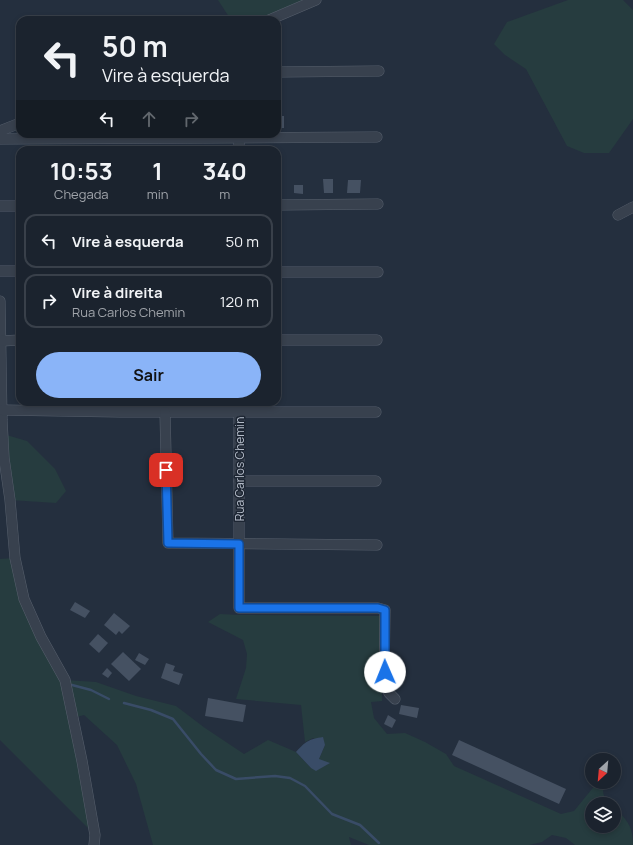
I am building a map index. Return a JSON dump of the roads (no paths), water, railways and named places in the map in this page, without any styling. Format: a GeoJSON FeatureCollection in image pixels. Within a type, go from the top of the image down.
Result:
{"type":"FeatureCollection","features":[{"type":"Feature","properties":{"kind":"street"},"geometry":{"type":"LineString","coordinates":[[278,16],[316,0]]}},
{"type":"Feature","properties":{"kind":"street"},"geometry":{"type":"LineString","coordinates":[[281,72],[379,71]]}},
{"type":"Feature","properties":{"kind":"street"},"geometry":{"type":"LineString","coordinates":[[0,131],[16,125]]}},
{"type":"Feature","properties":{"kind":"street"},"geometry":{"type":"LineString","coordinates":[[281,137],[377,138]]}},
{"type":"Feature","properties":{"kind":"street"},"geometry":{"type":"LineString","coordinates":[[0,139],[80,138]]}},
{"type":"Feature","properties":{"kind":"street"},"geometry":{"type":"LineString","coordinates":[[281,205],[378,204]]}},
{"type":"Feature","properties":{"kind":"street"},"geometry":{"type":"LineString","coordinates":[[0,206],[16,206]]}},
{"type":"Feature","properties":{"kind":"street"},"geometry":{"type":"LineString","coordinates":[[618,215],[633,207]]}},
{"type":"Feature","properties":{"kind":"street"},"geometry":{"type":"LineString","coordinates":[[0,271],[16,271]]}},
{"type":"Feature","properties":{"kind":"street"},"geometry":{"type":"LineString","coordinates":[[281,272],[378,272]]}},
{"type":"Feature","properties":{"kind":"street"},"geometry":{"type":"LineString","coordinates":[[0,301],[4,458],[10,500],[15,558],[24,599],[41,637],[66,680],[95,835],[94,845]]}},
{"type":"Feature","properties":{"kind":"street"},"geometry":{"type":"LineString","coordinates":[[0,341],[16,340]]}},
{"type":"Feature","properties":{"kind":"street"},"geometry":{"type":"LineString","coordinates":[[281,340],[377,340]]}},
{"type":"Feature","properties":{"kind":"street"},"geometry":{"type":"LineString","coordinates":[[2,410],[165,412],[239,407],[376,412]]}},
{"type":"Feature","properties":{"kind":"street","name":"Rua Carlos Chemin"},"geometry":{"type":"LineString","coordinates":[[239,407],[239,608],[378,608],[385,610],[384,682],[389,693],[395,699]]}},
{"type":"Feature","properties":{"kind":"street"},"geometry":{"type":"LineString","coordinates":[[165,412],[168,543],[377,545]]}},
{"type":"Feature","properties":{"kind":"street"},"geometry":{"type":"LineString","coordinates":[[239,481],[376,481]]}},
{"type":"Feature","properties":{"kind":"water"},"geometry":{"type":"Polygon","coordinates":[[[323,737],[325,745],[319,759],[330,763],[316,771],[311,768],[296,752],[308,741],[323,737]]]}},
{"type":"Feature","properties":{"kind":"waterway"},"geometry":{"type":"LineString","coordinates":[[72,685],[91,690],[109,699]]}},
{"type":"Feature","properties":{"kind":"waterway"},"geometry":{"type":"LineString","coordinates":[[124,703],[151,710],[173,719],[216,770],[236,779],[275,776],[290,778],[305,786],[332,814],[360,825],[379,843]]}}]}
